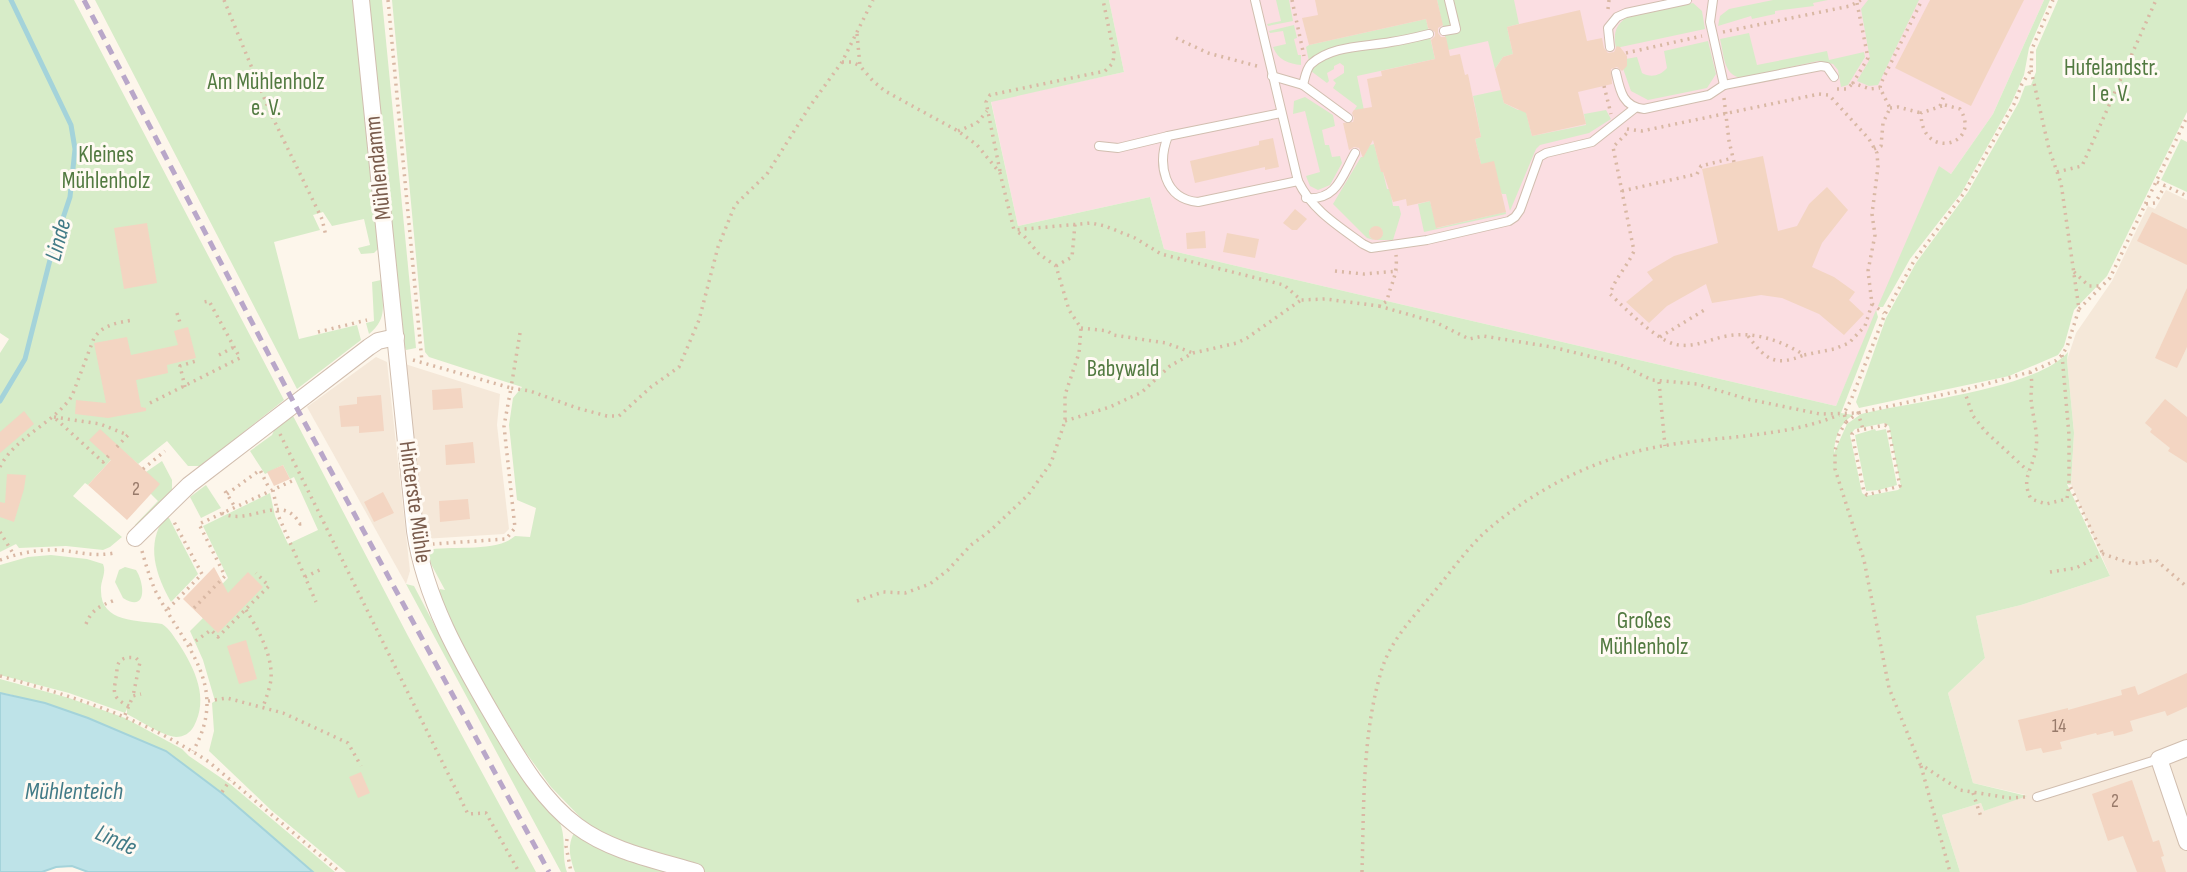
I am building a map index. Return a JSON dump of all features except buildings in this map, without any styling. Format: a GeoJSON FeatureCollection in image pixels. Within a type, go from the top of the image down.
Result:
{"type":"FeatureCollection","features":[{"type":"Feature","properties":{"kind":"street","name":"Mühlendamm"},"geometry":{"type":"LineString","coordinates":[[361,0],[396,337]]}},
{"type":"Feature","properties":{"kind":"street"},"geometry":{"type":"LineString","coordinates":[[135,538],[166,507],[271,420],[378,341],[396,337]]}},
{"type":"Feature","properties":{"kind":"street","name":"Hinterste Mühle"},"geometry":{"type":"LineString","coordinates":[[396,337],[418,547],[443,625],[465,667],[516,755],[544,793],[575,825],[610,845],[696,872]]}},
{"type":"Feature","properties":{"kind":"street"},"geometry":{"type":"LineString","coordinates":[[2187,748],[2159,760],[2187,842]]}},
{"type":"Feature","properties":{"kind":"lane"},"geometry":{"type":"LineString","coordinates":[[1255,0],[1298,181],[1306,198],[1318,211],[1371,248],[1395,246],[1509,221],[1520,210],[1539,157],[1592,142],[1635,108]]}},
{"type":"Feature","properties":{"kind":"lane"},"geometry":{"type":"LineString","coordinates":[[1444,31],[1455,29],[1449,0]]}},
{"type":"Feature","properties":{"kind":"lane"},"geometry":{"type":"LineString","coordinates":[[1611,47],[1608,28],[1617,17],[1686,0]]}},
{"type":"Feature","properties":{"kind":"lane"},"geometry":{"type":"LineString","coordinates":[[1713,0],[1710,14],[1724,85]]}},
{"type":"Feature","properties":{"kind":"lane"},"geometry":{"type":"LineString","coordinates":[[1303,85],[1307,69],[1328,54],[1347,48],[1390,43],[1429,34]]}},
{"type":"Feature","properties":{"kind":"lane"},"geometry":{"type":"LineString","coordinates":[[1616,73],[1624,98],[1635,108],[1644,109],[1709,95],[1724,85],[1821,66],[1828,67],[1834,77]]}},
{"type":"Feature","properties":{"kind":"lane"},"geometry":{"type":"LineString","coordinates":[[1271,71],[1303,85],[1348,118]]}},
{"type":"Feature","properties":{"kind":"lane"},"geometry":{"type":"LineString","coordinates":[[1099,146],[1118,148],[1281,113]]}},
{"type":"Feature","properties":{"kind":"lane"},"geometry":{"type":"LineString","coordinates":[[1168,136],[1163,149],[1168,185],[1176,195],[1187,201],[1198,202],[1298,181]]}},
{"type":"Feature","properties":{"kind":"lane"},"geometry":{"type":"LineString","coordinates":[[1306,198],[1318,199],[1334,190],[1355,153]]}},
{"type":"Feature","properties":{"kind":"lane"},"geometry":{"type":"LineString","coordinates":[[2037,797],[2159,760]]}},
{"type":"Feature","properties":{"kind":"path"},"geometry":{"type":"LineString","coordinates":[[224,0],[270,112],[322,219],[326,236]]}},
{"type":"Feature","properties":{"kind":"path"},"geometry":{"type":"LineString","coordinates":[[388,0],[422,362],[530,391],[607,416],[619,416],[651,387],[679,367],[699,320],[718,247],[735,205],[767,174],[810,106],[842,62],[873,0]]}},
{"type":"Feature","properties":{"kind":"path"},"geometry":{"type":"LineString","coordinates":[[857,601],[883,592],[905,593],[930,584],[1028,495],[1051,463],[1065,421],[1065,394],[1079,353],[1081,328],[1069,310],[1056,266],[1014,230],[986,102],[990,95],[1105,71],[1113,63],[1114,53],[1103,0]]}},
{"type":"Feature","properties":{"kind":"path"},"geometry":{"type":"LineString","coordinates":[[1292,0],[1307,69]]}},
{"type":"Feature","properties":{"kind":"path"},"geometry":{"type":"LineString","coordinates":[[1880,88],[1922,0]]}},
{"type":"Feature","properties":{"kind":"path"},"geometry":{"type":"LineString","coordinates":[[1065,421],[1110,407],[1142,392],[1170,366],[1193,353],[1237,343],[1247,338],[1301,300],[1325,299],[1379,306],[1435,322],[1469,339],[1483,336],[1552,347],[1617,363],[1660,382],[1696,384],[1746,399],[1820,414],[1858,413],[1964,390],[2030,372],[2062,355],[2079,309],[2061,183],[2049,149],[2031,70],[2032,49],[2053,0]]}},
{"type":"Feature","properties":{"kind":"path"},"geometry":{"type":"LineString","coordinates":[[2057,172],[2082,166],[2156,0]]}},
{"type":"Feature","properties":{"kind":"path"},"geometry":{"type":"LineString","coordinates":[[1626,53],[1859,1],[1868,58],[1847,89],[1834,88]]}},
{"type":"Feature","properties":{"kind":"path"},"geometry":{"type":"LineString","coordinates":[[1299,34],[1306,33]]}},
{"type":"Feature","properties":{"kind":"path"},"geometry":{"type":"LineString","coordinates":[[856,34],[860,66]]}},
{"type":"Feature","properties":{"kind":"path"},"geometry":{"type":"LineString","coordinates":[[1176,38],[1208,53],[1271,71]]}},
{"type":"Feature","properties":{"kind":"path"},"geometry":{"type":"LineString","coordinates":[[842,62],[852,62],[860,66],[885,91],[958,131],[977,145],[1000,173]]}},
{"type":"Feature","properties":{"kind":"path"},"geometry":{"type":"LineString","coordinates":[[1362,872],[1365,780],[1371,714],[1381,671],[1390,648],[1483,534],[1521,504],[1562,480],[1632,452],[1783,430],[1844,413],[1852,400],[1885,314],[1914,261],[1964,193],[2031,70]]}},
{"type":"Feature","properties":{"kind":"path"},"geometry":{"type":"LineString","coordinates":[[1853,83],[1870,89],[1880,88]]}},
{"type":"Feature","properties":{"kind":"path"},"geometry":{"type":"LineString","coordinates":[[1622,191],[1696,174],[1701,166],[1733,160],[1724,85]]}},
{"type":"Feature","properties":{"kind":"path"},"geometry":{"type":"LineString","coordinates":[[1604,86],[1613,118],[1630,130],[1642,131],[1819,94],[1829,95],[1869,139],[1878,167],[1872,214],[1875,235],[1868,271],[1872,304],[1865,326],[1849,343],[1790,361],[1772,361],[1760,353],[1748,336]]}},
{"type":"Feature","properties":{"kind":"path"},"geometry":{"type":"LineString","coordinates":[[1880,88],[1890,108]]}},
{"type":"Feature","properties":{"kind":"path"},"geometry":{"type":"LineString","coordinates":[[1940,106],[1945,93]]}},
{"type":"Feature","properties":{"kind":"path"},"geometry":{"type":"LineString","coordinates":[[1890,108],[1898,107],[1921,113],[1952,105],[1960,109],[1966,120],[1964,133],[1950,144],[1934,142],[1928,137],[1921,113]]}},
{"type":"Feature","properties":{"kind":"path"},"geometry":{"type":"LineString","coordinates":[[1874,149],[1881,146],[1883,123],[1890,108]]}},
{"type":"Feature","properties":{"kind":"path"},"geometry":{"type":"LineString","coordinates":[[958,131],[977,123],[987,111]]}},
{"type":"Feature","properties":{"kind":"path"},"geometry":{"type":"LineString","coordinates":[[2079,309],[2110,278],[2187,117]]}},
{"type":"Feature","properties":{"kind":"path"},"geometry":{"type":"LineString","coordinates":[[1630,130],[1613,147],[1613,154],[1634,251],[1628,264],[1614,281],[1610,294],[1660,337],[1673,344],[1688,346],[1727,336],[1748,336],[1777,341],[1804,355]]}},
{"type":"Feature","properties":{"kind":"path"},"geometry":{"type":"LineString","coordinates":[[2157,182],[2187,196]]}},
{"type":"Feature","properties":{"kind":"path"},"geometry":{"type":"LineString","coordinates":[[2145,204],[2155,202],[2165,186]]}},
{"type":"Feature","properties":{"kind":"path"},"geometry":{"type":"LineString","coordinates":[[1014,230],[1091,223],[1105,226],[1135,238],[1161,254],[1284,285],[1301,300]]}},
{"type":"Feature","properties":{"kind":"path"},"geometry":{"type":"LineString","coordinates":[[1056,266],[1072,257],[1075,224]]}},
{"type":"Feature","properties":{"kind":"path"},"geometry":{"type":"LineString","coordinates":[[1379,306],[1387,301],[1389,289],[1398,271],[1395,246]]}},
{"type":"Feature","properties":{"kind":"path"},"geometry":{"type":"LineString","coordinates":[[1335,271],[1364,274],[1398,271]]}},
{"type":"Feature","properties":{"kind":"path"},"geometry":{"type":"LineString","coordinates":[[2074,271],[2078,278],[2089,286],[2101,286]]}},
{"type":"Feature","properties":{"kind":"path"},"geometry":{"type":"LineString","coordinates":[[150,403],[240,358],[209,301],[204,302]]}},
{"type":"Feature","properties":{"kind":"path"},"geometry":{"type":"LineString","coordinates":[[1872,304],[1885,314]]}},
{"type":"Feature","properties":{"kind":"path"},"geometry":{"type":"LineString","coordinates":[[1660,337],[1706,309]]}},
{"type":"Feature","properties":{"kind":"path"},"geometry":{"type":"LineString","coordinates":[[177,313],[181,326]]}},
{"type":"Feature","properties":{"kind":"path"},"geometry":{"type":"LineString","coordinates":[[0,467],[13,449],[54,417],[72,396],[99,330],[110,324],[133,320]]}},
{"type":"Feature","properties":{"kind":"path"},"geometry":{"type":"LineString","coordinates":[[318,332],[367,320]]}},
{"type":"Feature","properties":{"kind":"path"},"geometry":{"type":"LineString","coordinates":[[1081,328],[1166,343],[1193,353]]}},
{"type":"Feature","properties":{"kind":"path"},"geometry":{"type":"LineString","coordinates":[[418,547],[506,539],[516,528],[504,426],[520,333]]}},
{"type":"Feature","properties":{"kind":"path"},"geometry":{"type":"LineString","coordinates":[[219,355],[234,347]]}},
{"type":"Feature","properties":{"kind":"path"},"geometry":{"type":"LineString","coordinates":[[2030,372],[2033,381],[2031,395],[2036,452],[2028,471],[2026,489],[2031,499],[2046,504],[2067,499],[2069,484],[2069,435],[2062,355]]}},
{"type":"Feature","properties":{"kind":"path"},"geometry":{"type":"LineString","coordinates":[[185,387],[180,366],[196,361]]}},
{"type":"Feature","properties":{"kind":"path"},"geometry":{"type":"LineString","coordinates":[[1660,382],[1665,446]]}},
{"type":"Feature","properties":{"kind":"path"},"geometry":{"type":"LineString","coordinates":[[1964,390],[1973,416],[1986,432],[2028,471]]}},
{"type":"Feature","properties":{"kind":"path"},"geometry":{"type":"LineString","coordinates":[[1844,413],[1846,422]]}},
{"type":"Feature","properties":{"kind":"path"},"geometry":{"type":"LineString","coordinates":[[1858,413],[1846,422],[1839,434],[1835,469],[1864,560],[1889,688],[1920,764],[1950,872]]}},
{"type":"Feature","properties":{"kind":"path"},"geometry":{"type":"LineString","coordinates":[[1858,413],[1864,430]]}},
{"type":"Feature","properties":{"kind":"path"},"geometry":{"type":"LineString","coordinates":[[54,417],[100,424],[128,435],[103,462],[54,417]]}},
{"type":"Feature","properties":{"kind":"path"},"geometry":{"type":"LineString","coordinates":[[271,420],[277,427],[468,814],[486,813],[519,872]]}},
{"type":"Feature","properties":{"kind":"path"},"geometry":{"type":"LineString","coordinates":[[1885,425],[1888,427],[1900,486],[1898,488],[1867,495],[1864,492],[1853,434],[1855,431],[1864,430],[1885,425]]}},
{"type":"Feature","properties":{"kind":"path"},"geometry":{"type":"LineString","coordinates":[[143,469],[165,452]]}},
{"type":"Feature","properties":{"kind":"path"},"geometry":{"type":"LineString","coordinates":[[235,507],[226,492],[260,470],[271,490],[276,509],[316,603]]}},
{"type":"Feature","properties":{"kind":"path"},"geometry":{"type":"LineString","coordinates":[[194,608],[225,576],[200,524],[293,480]]}},
{"type":"Feature","properties":{"kind":"path"},"geometry":{"type":"LineString","coordinates":[[2069,484],[2103,554],[2133,564],[2156,560],[2187,587]]}},
{"type":"Feature","properties":{"kind":"path"},"geometry":{"type":"LineString","coordinates":[[166,507],[201,574],[168,609]]}},
{"type":"Feature","properties":{"kind":"path"},"geometry":{"type":"LineString","coordinates":[[222,513],[236,518],[276,509],[288,510],[296,516],[300,524],[303,523]]}},
{"type":"Feature","properties":{"kind":"path"},"geometry":{"type":"LineString","coordinates":[[0,532],[14,555]]}},
{"type":"Feature","properties":{"kind":"path"},"geometry":{"type":"LineString","coordinates":[[135,538],[157,594],[190,645],[198,665],[207,701],[205,725],[193,751]]}},
{"type":"Feature","properties":{"kind":"path"},"geometry":{"type":"LineString","coordinates":[[0,560],[14,555],[58,550],[93,556],[114,553]]}},
{"type":"Feature","properties":{"kind":"path"},"geometry":{"type":"LineString","coordinates":[[2050,572],[2076,568],[2103,554]]}},
{"type":"Feature","properties":{"kind":"path"},"geometry":{"type":"LineString","coordinates":[[305,577],[322,569]]}},
{"type":"Feature","properties":{"kind":"path"},"geometry":{"type":"LineString","coordinates":[[190,645],[211,631],[218,637],[246,610],[268,586],[256,573]]}},
{"type":"Feature","properties":{"kind":"path"},"geometry":{"type":"LineString","coordinates":[[86,624],[91,612],[97,607],[115,600]]}},
{"type":"Feature","properties":{"kind":"path"},"geometry":{"type":"LineString","coordinates":[[246,610],[257,628],[270,664],[271,680],[264,707]]}},
{"type":"Feature","properties":{"kind":"path"},"geometry":{"type":"LineString","coordinates":[[125,715],[129,706],[131,700],[140,662],[136,658],[125,657],[118,662],[114,696],[116,701],[129,706]]}},
{"type":"Feature","properties":{"kind":"path"},"geometry":{"type":"LineString","coordinates":[[0,676],[70,695],[125,715],[193,751],[340,872]]}},
{"type":"Feature","properties":{"kind":"path"},"geometry":{"type":"LineString","coordinates":[[131,700],[141,694]]}},
{"type":"Feature","properties":{"kind":"path"},"geometry":{"type":"LineString","coordinates":[[207,701],[227,698],[264,707],[338,737],[348,743],[361,766]]}},
{"type":"Feature","properties":{"kind":"path"},"geometry":{"type":"LineString","coordinates":[[1920,764],[1960,790],[2010,798],[2037,797]]}},
{"type":"Feature","properties":{"kind":"path"},"geometry":{"type":"LineString","coordinates":[[222,792],[230,780]]}},
{"type":"Feature","properties":{"kind":"path"},"geometry":{"type":"LineString","coordinates":[[1973,793],[1981,817]]}},
{"type":"Feature","properties":{"kind":"path"},"geometry":{"type":"LineString","coordinates":[[571,872],[566,846],[568,835],[575,825]]}},
{"type":"Feature","properties":{"kind":"shaded area"},"geometry":{"type":"Polygon","coordinates":[[[1109,0],[2044,0],[1993,114],[1951,174],[1939,167],[1836,406],[1164,249],[1150,197],[1018,226],[991,101],[1124,72],[1109,0]]]}},
{"type":"Feature","properties":{"kind":"shaded area"},"geometry":{"type":"Polygon","coordinates":[[[2166,190],[2187,200],[2187,872],[1960,872],[1942,815],[1981,803],[1984,811],[2026,795],[1973,783],[1948,693],[1985,658],[1976,616],[2021,605],[2110,576],[2071,484],[2074,433],[2067,360],[2076,333],[2112,281],[2148,206],[2155,209],[2166,190]]]}},
{"type":"Feature","properties":{"kind":"shaded area"},"geometry":{"type":"Polygon","coordinates":[[[376,357],[387,362],[410,571],[406,584],[307,407],[376,357]]]}},
{"type":"Feature","properties":{"kind":"shaded area"},"geometry":{"type":"Polygon","coordinates":[[[405,364],[500,394],[497,425],[509,529],[504,534],[423,539],[405,364]]]}},
{"type":"Feature","properties":{"kind":"green space","name":"Kleines Mühlenholz"},"geometry":{"type":"Polygon","coordinates":[[[0,0],[74,0],[284,400],[201,466],[188,466],[167,441],[138,464],[121,449],[88,485],[85,483],[73,496],[122,537],[103,550],[66,546],[19,548],[16,544],[0,552],[0,353],[9,339],[0,333],[0,0]]]}},
{"type":"Feature","properties":{"kind":"green space","name":"Am Mühlenholz e. V."},"geometry":{"type":"Polygon","coordinates":[[[95,0],[353,0],[378,249],[374,253],[361,254],[358,248],[370,245],[364,219],[332,226],[323,212],[313,215],[320,230],[274,242],[299,339],[357,325],[361,340],[297,389],[95,0]]]}},
{"type":"Feature","properties":{"kind":"green space"},"geometry":{"type":"Polygon","coordinates":[[[369,0],[382,0],[416,348],[406,350],[404,345],[369,0]]]}},
{"type":"Feature","properties":{"kind":"green space","name":"Großes Mühlenholz"},"geometry":{"type":"Polygon","coordinates":[[[392,0],[1109,0],[1124,72],[991,102],[1018,226],[1150,197],[1164,249],[1836,406],[1876,310],[1878,317],[1841,413],[1853,415],[1839,431],[1834,453],[1847,424],[1861,414],[2002,385],[2052,365],[2068,352],[2074,433],[2071,484],[2067,484],[2110,576],[2021,605],[1976,616],[1985,658],[1948,693],[1973,783],[2027,796],[1984,811],[1981,803],[1942,815],[1960,872],[575,872],[570,856],[570,844],[582,819],[551,787],[524,750],[471,664],[438,593],[440,589],[445,590],[427,550],[486,547],[515,536],[530,537],[536,508],[517,500],[509,425],[513,398],[522,387],[429,357],[425,352],[392,0]],[[1885,423],[1855,429],[1850,435],[1862,493],[1866,496],[1898,490],[1901,487],[1889,426],[1885,423]]]}},
{"type":"Feature","properties":{"kind":"green space"},"geometry":{"type":"Polygon","coordinates":[[[1276,0],[1289,0],[1293,21],[1268,26],[1267,24],[1281,21],[1276,0]]]}},
{"type":"Feature","properties":{"kind":"green space"},"geometry":{"type":"Polygon","coordinates":[[[1437,0],[1514,0],[1519,24],[1507,27],[1513,54],[1503,57],[1495,69],[1488,41],[1448,50],[1437,0]]]}},
{"type":"Feature","properties":{"kind":"green space"},"geometry":{"type":"Polygon","coordinates":[[[1773,0],[1828,0],[1813,3],[1814,6],[1775,11],[1775,14],[1752,19],[1751,16],[1718,26],[1720,16],[1729,9],[1773,0]]]}},
{"type":"Feature","properties":{"kind":"green space"},"geometry":{"type":"Polygon","coordinates":[[[1868,0],[1919,0],[1878,85],[1869,86],[1857,81],[1870,59],[1861,9],[1868,0]]]}},
{"type":"Feature","properties":{"kind":"green space"},"geometry":{"type":"Polygon","coordinates":[[[2044,0],[2050,0],[2029,48],[2024,75],[2011,104],[1962,192],[1910,259],[1883,307],[1878,306],[1939,166],[1951,174],[1993,114],[2044,0]]]}},
{"type":"Feature","properties":{"kind":"green space","name":"Hufelandstr. I e. V."},"geometry":{"type":"Polygon","coordinates":[[[2058,0],[2187,0],[2187,112],[2107,276],[2074,310],[2064,346],[2058,355],[2009,376],[1859,408],[1856,402],[1886,318],[1916,263],[1968,192],[2019,102],[2025,86],[2031,85],[2036,72],[2036,50],[2058,0]]]}},
{"type":"Feature","properties":{"kind":"green space"},"geometry":{"type":"Polygon","coordinates":[[[1693,3],[1702,11],[1705,29],[1616,48],[1616,30],[1629,16],[1693,3]]]}},
{"type":"Feature","properties":{"kind":"green space"},"geometry":{"type":"Polygon","coordinates":[[[1426,19],[1435,59],[1357,76],[1366,120],[1353,112],[1357,106],[1333,88],[1336,83],[1333,80],[1344,73],[1344,66],[1340,63],[1327,73],[1327,83],[1311,71],[1306,47],[1309,45],[1426,19]]]}},
{"type":"Feature","properties":{"kind":"green space"},"geometry":{"type":"Polygon","coordinates":[[[1294,25],[1297,38],[1294,39],[1298,55],[1301,55],[1301,65],[1284,60],[1275,51],[1273,47],[1286,44],[1283,31],[1269,31],[1294,25]]]}},
{"type":"Feature","properties":{"kind":"green space"},"geometry":{"type":"Polygon","coordinates":[[[1749,33],[1757,65],[1827,51],[1829,60],[1864,52],[1865,57],[1848,85],[1841,87],[1838,70],[1833,64],[1818,61],[1741,78],[1731,73],[1728,68],[1720,39],[1749,33]]]}},
{"type":"Feature","properties":{"kind":"green space"},"geometry":{"type":"Polygon","coordinates":[[[1708,41],[1716,74],[1707,88],[1648,100],[1631,91],[1620,60],[1637,57],[1642,73],[1655,75],[1667,68],[1664,51],[1708,41]]]}},
{"type":"Feature","properties":{"kind":"green space"},"geometry":{"type":"Polygon","coordinates":[[[1501,90],[1504,103],[1518,110],[1525,108],[1532,136],[1586,125],[1584,114],[1606,110],[1611,119],[1589,133],[1540,145],[1510,211],[1506,194],[1502,194],[1481,164],[1475,139],[1481,137],[1473,96],[1501,90]]]}},
{"type":"Feature","properties":{"kind":"green space"},"geometry":{"type":"Polygon","coordinates":[[[1305,97],[1333,115],[1335,126],[1322,130],[1325,145],[1329,145],[1332,157],[1340,156],[1342,163],[1330,185],[1318,190],[1310,186],[1306,176],[1320,172],[1305,111],[1293,114],[1294,101],[1305,97]]]}},
{"type":"Feature","properties":{"kind":"green space"},"geometry":{"type":"Polygon","coordinates":[[[2181,139],[2187,142],[2187,192],[2161,180],[2181,139]]]}},
{"type":"Feature","properties":{"kind":"green space"},"geometry":{"type":"Polygon","coordinates":[[[1374,144],[1387,189],[1390,189],[1393,206],[1399,206],[1401,214],[1393,240],[1376,240],[1383,234],[1381,228],[1373,227],[1369,231],[1374,240],[1367,238],[1333,204],[1361,157],[1370,145],[1374,144]]]}},
{"type":"Feature","properties":{"kind":"green space"},"geometry":{"type":"Polygon","coordinates":[[[1502,196],[1506,214],[1424,232],[1418,204],[1430,201],[1437,228],[1505,212],[1502,196]]]}},
{"type":"Feature","properties":{"kind":"green space"},"geometry":{"type":"Polygon","coordinates":[[[381,280],[382,316],[369,334],[366,323],[374,321],[372,282],[381,280]]]}},
{"type":"Feature","properties":{"kind":"green space"},"geometry":{"type":"Polygon","coordinates":[[[291,412],[536,872],[346,872],[271,810],[209,751],[214,731],[212,703],[215,701],[203,660],[190,631],[203,618],[197,611],[228,578],[203,526],[270,493],[275,516],[288,544],[318,530],[294,477],[290,479],[283,465],[265,474],[250,451],[272,435],[278,422],[291,412]]]}},
{"type":"Feature","properties":{"kind":"green space"},"geometry":{"type":"Polygon","coordinates":[[[1886,429],[1897,485],[1866,491],[1855,435],[1886,429]]]}},
{"type":"Feature","properties":{"kind":"green space"},"geometry":{"type":"Polygon","coordinates":[[[162,461],[172,480],[172,491],[137,527],[135,525],[158,501],[151,494],[146,472],[162,461]]]}},
{"type":"Feature","properties":{"kind":"green space"},"geometry":{"type":"Polygon","coordinates":[[[206,485],[221,508],[201,518],[190,497],[206,485]]]}},
{"type":"Feature","properties":{"kind":"green space"},"geometry":{"type":"Polygon","coordinates":[[[165,517],[169,518],[198,574],[171,602],[157,571],[154,549],[155,538],[165,517]]]}},
{"type":"Feature","properties":{"kind":"green space"},"geometry":{"type":"Polygon","coordinates":[[[51,555],[87,559],[103,564],[101,591],[107,609],[122,618],[162,624],[172,633],[190,663],[200,694],[198,715],[189,733],[179,737],[170,736],[127,714],[127,709],[125,713],[69,693],[0,675],[0,565],[28,557],[51,555]]]}},
{"type":"Feature","properties":{"kind":"green space"},"geometry":{"type":"Polygon","coordinates":[[[125,567],[136,570],[141,582],[142,595],[136,602],[123,598],[115,582],[119,570],[125,567]]]}},
{"type":"Feature","properties":{"kind":"green space"},"geometry":{"type":"Polygon","coordinates":[[[406,584],[414,586],[458,670],[559,821],[567,872],[561,872],[406,584]]]}},
{"type":"Feature","properties":{"kind":"green space"},"geometry":{"type":"Polygon","coordinates":[[[0,679],[69,698],[125,718],[182,749],[230,784],[335,872],[313,872],[307,868],[223,794],[166,751],[88,718],[0,693],[0,679]]]}},
{"type":"Feature","properties":{"kind":"water","name":"Mühlenteich"},"geometry":{"type":"Polygon","coordinates":[[[0,693],[45,703],[88,718],[166,751],[223,794],[313,872],[88,872],[72,866],[56,867],[42,872],[0,872],[0,693]]]}},
{"type":"Feature","properties":{"kind":"waterway","name":"Linde"},"geometry":{"type":"LineString","coordinates":[[0,401],[25,359],[53,248],[70,197],[75,149],[71,125],[11,0]]}},
{"type":"Feature","properties":{"kind":"railway"},"geometry":{"type":"LineString","coordinates":[[84,0],[294,403],[549,872]]}},
{"type":"Feature","properties":{"kind":"park label","name":"Babywald"},"geometry":{"type":"Point","coordinates":[1123,369]}}]}
